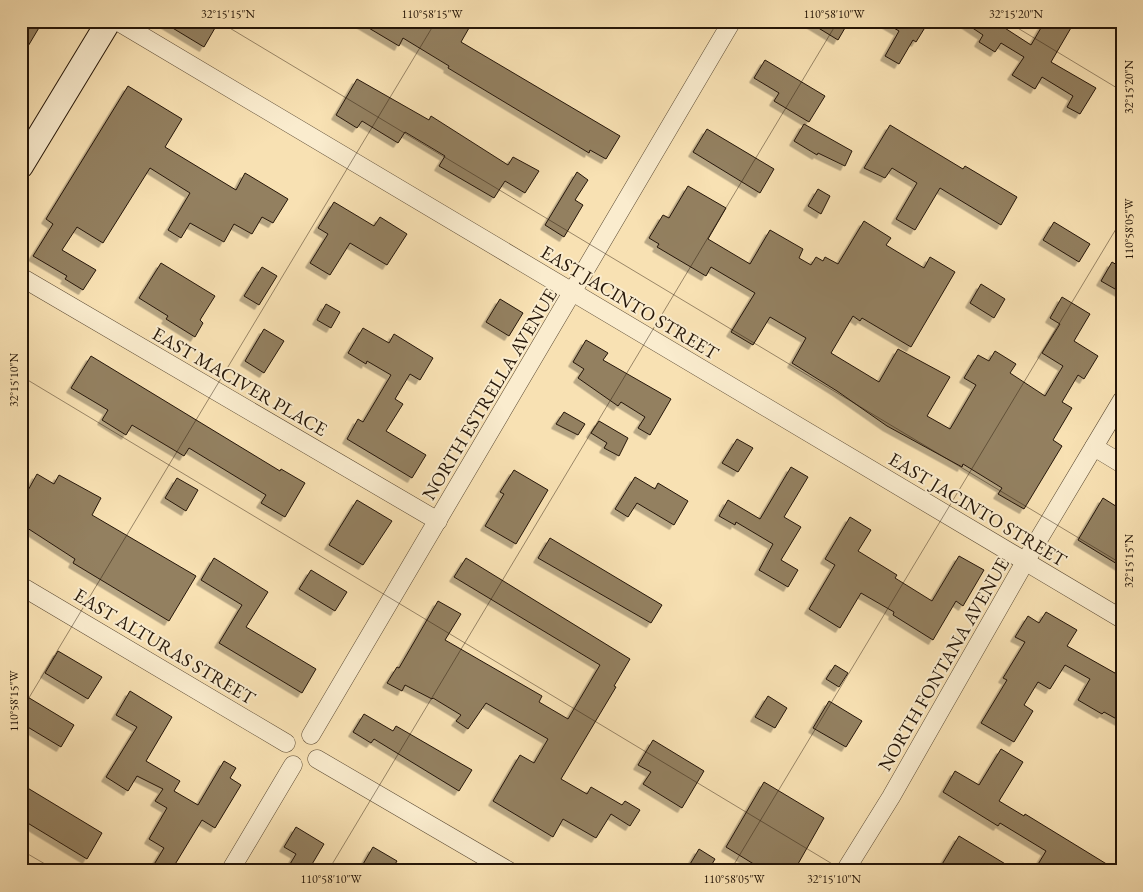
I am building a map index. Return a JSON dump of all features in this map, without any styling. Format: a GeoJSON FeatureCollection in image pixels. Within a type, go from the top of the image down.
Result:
{"type":"FeatureCollection","features":[{"type":"Feature","properties":{"kind":"main road"},"geometry":{"type":"LineString","coordinates":[[21,166],[109,21]]}},
{"type":"Feature","properties":{"kind":"street","name":"EAST JACINTO STREET"},"geometry":{"type":"LineString","coordinates":[[117,21],[1122,619]]}},
{"type":"Feature","properties":{"kind":"street","name":"NORTH ESTRELLA AVENUE"},"geometry":{"type":"LineString","coordinates":[[311,736],[732,21]]}},
{"type":"Feature","properties":{"kind":"street","name":"EAST MACIVER PLACE"},"geometry":{"type":"LineString","coordinates":[[21,277],[438,521]]}},
{"type":"Feature","properties":{"kind":"street","name":"NORTH FONTANA AVENUE"},"geometry":{"type":"LineString","coordinates":[[845,871],[891,798],[1025,562],[1122,400]]}},
{"type":"Feature","properties":{"kind":"street"},"geometry":{"type":"LineString","coordinates":[[1094,447],[1122,464]]}},
{"type":"Feature","properties":{"kind":"street","name":"EAST ALTURAS STREET"},"geometry":{"type":"LineString","coordinates":[[21,586],[286,743]]}},
{"type":"Feature","properties":{"kind":"street"},"geometry":{"type":"LineString","coordinates":[[300,733],[311,736],[319,749],[317,759],[304,768],[293,765],[285,753],[286,743],[290,738],[300,733]]}},
{"type":"Feature","properties":{"kind":"street"},"geometry":{"type":"LineString","coordinates":[[317,759],[509,871]]}},
{"type":"Feature","properties":{"kind":"street"},"geometry":{"type":"LineString","coordinates":[[230,871],[293,765]]}},
{"type":"Feature","properties":{"kind":"building"},"geometry":{"type":"Polygon","coordinates":[[[21,21],[43,21],[21,58],[21,21]]]}},
{"type":"Feature","properties":{"kind":"building"},"geometry":{"type":"Polygon","coordinates":[[[161,21],[219,21],[204,47],[161,21]]]}},
{"type":"Feature","properties":{"kind":"building"},"geometry":{"type":"Polygon","coordinates":[[[357,21],[473,21],[461,42],[620,136],[606,159],[590,150],[589,153],[448,68],[449,66],[403,38],[399,46],[357,21]]]}},
{"type":"Feature","properties":{"kind":"building"},"geometry":{"type":"Polygon","coordinates":[[[807,21],[849,21],[838,40],[807,21]]]}},
{"type":"Feature","properties":{"kind":"building"},"geometry":{"type":"Polygon","coordinates":[[[882,21],[929,21],[916,42],[913,40],[899,64],[885,56],[899,31],[882,21]]]}},
{"type":"Feature","properties":{"kind":"building"},"geometry":{"type":"Polygon","coordinates":[[[962,21],[994,21],[1031,45],[1045,21],[1075,21],[1051,62],[1096,88],[1080,114],[1067,107],[1073,96],[1042,77],[1035,89],[1012,75],[1024,57],[1001,43],[995,52],[979,42],[983,35],[962,21]]]}},
{"type":"Feature","properties":{"kind":"building"},"geometry":{"type":"Polygon","coordinates":[[[765,60],[825,96],[809,122],[774,101],[779,93],[754,78],[765,60]]]}},
{"type":"Feature","properties":{"kind":"building"},"geometry":{"type":"Polygon","coordinates":[[[357,79],[429,120],[431,116],[508,165],[513,157],[539,171],[525,193],[505,181],[494,198],[439,166],[445,156],[405,132],[398,143],[362,121],[357,128],[336,115],[357,79]]]}},
{"type":"Feature","properties":{"kind":"building"},"geometry":{"type":"Polygon","coordinates":[[[128,86],[182,119],[165,147],[236,190],[245,173],[288,199],[273,223],[262,217],[252,234],[234,224],[224,242],[190,223],[181,238],[168,230],[190,193],[150,168],[103,243],[77,227],[62,250],[96,270],[83,290],[65,279],[67,276],[33,256],[53,224],[46,219],[128,86]]]}},
{"type":"Feature","properties":{"kind":"building"},"geometry":{"type":"Polygon","coordinates":[[[804,124],[852,151],[845,166],[818,153],[817,155],[794,141],[804,124]]]}},
{"type":"Feature","properties":{"kind":"building"},"geometry":{"type":"Polygon","coordinates":[[[890,125],[963,169],[965,166],[1017,197],[1001,225],[940,188],[915,230],[896,219],[917,183],[892,168],[885,178],[864,168],[890,125]]]}},
{"type":"Feature","properties":{"kind":"building"},"geometry":{"type":"Polygon","coordinates":[[[707,129],[774,169],[760,193],[693,152],[707,129]]]}},
{"type":"Feature","properties":{"kind":"building"},"geometry":{"type":"Polygon","coordinates":[[[577,172],[588,180],[575,200],[583,205],[564,237],[545,225],[577,172]]]}},
{"type":"Feature","properties":{"kind":"building"},"geometry":{"type":"Polygon","coordinates":[[[688,186],[726,208],[708,239],[750,264],[770,230],[803,249],[799,258],[811,265],[816,257],[823,261],[825,257],[838,264],[864,221],[891,238],[886,245],[924,268],[930,257],[955,272],[911,347],[862,318],[860,321],[853,316],[831,353],[879,382],[898,349],[950,377],[927,416],[950,429],[976,385],[964,378],[978,355],[989,361],[995,351],[1016,364],[1010,373],[1045,396],[1063,366],[1042,353],[1060,324],[1050,318],[1062,297],[1090,314],[1074,341],[1098,356],[1084,379],[1078,375],[1062,402],[1072,408],[1053,440],[1062,446],[1024,509],[998,494],[1002,488],[963,464],[962,467],[887,426],[837,391],[792,363],[806,338],[770,317],[753,345],[731,332],[755,293],[711,267],[706,276],[657,247],[659,244],[649,238],[663,215],[669,218],[688,186]]]}},
{"type":"Feature","properties":{"kind":"building"},"geometry":{"type":"Polygon","coordinates":[[[818,189],[830,196],[821,214],[808,206],[818,189]]]}},
{"type":"Feature","properties":{"kind":"building"},"geometry":{"type":"Polygon","coordinates":[[[334,202],[374,226],[380,217],[407,234],[387,265],[350,243],[330,275],[310,263],[328,234],[318,228],[334,202]]]}},
{"type":"Feature","properties":{"kind":"building"},"geometry":{"type":"Polygon","coordinates":[[[1054,222],[1090,244],[1079,262],[1043,240],[1054,222]]]}},
{"type":"Feature","properties":{"kind":"building"},"geometry":{"type":"Polygon","coordinates":[[[1112,262],[1122,268],[1122,293],[1101,281],[1112,262]]]}},
{"type":"Feature","properties":{"kind":"building"},"geometry":{"type":"Polygon","coordinates":[[[161,263],[215,296],[200,320],[203,323],[195,337],[166,319],[168,316],[139,298],[161,263]]]}},
{"type":"Feature","properties":{"kind":"building"},"geometry":{"type":"Polygon","coordinates":[[[262,267],[277,276],[259,305],[244,296],[262,267]]]}},
{"type":"Feature","properties":{"kind":"building"},"geometry":{"type":"Polygon","coordinates":[[[981,284],[1005,299],[994,318],[970,303],[981,284]]]}},
{"type":"Feature","properties":{"kind":"building"},"geometry":{"type":"Polygon","coordinates":[[[500,299],[523,313],[509,336],[486,322],[500,299]]]}},
{"type":"Feature","properties":{"kind":"building"},"geometry":{"type":"Polygon","coordinates":[[[326,304],[340,312],[331,328],[317,320],[326,304]]]}},
{"type":"Feature","properties":{"kind":"building"},"geometry":{"type":"Polygon","coordinates":[[[363,328],[389,343],[394,334],[433,358],[420,380],[410,374],[395,399],[403,404],[386,431],[426,455],[412,478],[347,439],[358,419],[363,422],[391,375],[367,361],[366,364],[348,353],[363,328]]]}},
{"type":"Feature","properties":{"kind":"building"},"geometry":{"type":"Polygon","coordinates":[[[264,329],[284,341],[264,373],[245,361],[264,329]]]}},
{"type":"Feature","properties":{"kind":"building"},"geometry":{"type":"Polygon","coordinates":[[[586,340],[608,353],[603,360],[671,399],[650,435],[638,428],[645,417],[621,402],[618,406],[578,378],[584,369],[573,362],[586,340]]]}},
{"type":"Feature","properties":{"kind":"building"},"geometry":{"type":"Polygon","coordinates":[[[91,356],[280,471],[281,469],[305,483],[285,517],[261,503],[266,495],[189,448],[184,456],[132,425],[126,435],[102,420],[108,410],[71,388],[91,356]]]}},
{"type":"Feature","properties":{"kind":"building"},"geometry":{"type":"Polygon","coordinates":[[[564,412],[585,424],[578,435],[556,424],[564,412]]]}},
{"type":"Feature","properties":{"kind":"building"},"geometry":{"type":"Polygon","coordinates":[[[599,421],[628,438],[619,456],[604,448],[607,443],[591,433],[599,421]]]}},
{"type":"Feature","properties":{"kind":"building"},"geometry":{"type":"Polygon","coordinates":[[[737,439],[753,448],[738,472],[722,463],[737,439]]]}},
{"type":"Feature","properties":{"kind":"building"},"geometry":{"type":"Polygon","coordinates":[[[791,467],[808,477],[784,517],[801,527],[781,560],[798,570],[788,587],[759,570],[773,544],[736,522],[735,525],[719,516],[728,500],[760,519],[791,467]]]}},
{"type":"Feature","properties":{"kind":"building"},"geometry":{"type":"Polygon","coordinates":[[[514,470],[548,490],[516,544],[485,526],[504,494],[500,492],[514,470]]]}},
{"type":"Feature","properties":{"kind":"building"},"geometry":{"type":"Polygon","coordinates":[[[37,474],[54,484],[59,475],[101,498],[92,515],[196,576],[169,621],[73,563],[75,559],[21,524],[21,491],[26,494],[37,474]]]}},
{"type":"Feature","properties":{"kind":"building"},"geometry":{"type":"Polygon","coordinates":[[[635,477],[655,489],[658,483],[688,501],[674,525],[637,503],[628,517],[615,509],[635,477]]]}},
{"type":"Feature","properties":{"kind":"building"},"geometry":{"type":"Polygon","coordinates":[[[177,478],[198,490],[186,511],[165,498],[177,478]]]}},
{"type":"Feature","properties":{"kind":"building"},"geometry":{"type":"Polygon","coordinates":[[[1103,498],[1122,510],[1122,567],[1078,540],[1103,498]]]}},
{"type":"Feature","properties":{"kind":"building"},"geometry":{"type":"Polygon","coordinates":[[[357,500],[392,521],[363,565],[329,545],[357,500]]]}},
{"type":"Feature","properties":{"kind":"building"},"geometry":{"type":"Polygon","coordinates":[[[850,517],[871,530],[858,551],[897,575],[895,578],[932,601],[959,556],[984,570],[963,606],[956,601],[933,640],[893,615],[894,612],[861,593],[840,628],[809,609],[835,565],[825,559],[850,517]]]}},
{"type":"Feature","properties":{"kind":"building"},"geometry":{"type":"Polygon","coordinates":[[[550,538],[662,605],[651,623],[538,558],[550,538]]]}},
{"type":"Feature","properties":{"kind":"building"},"geometry":{"type":"Polygon","coordinates":[[[214,558],[268,592],[246,627],[316,669],[302,693],[219,643],[242,605],[201,580],[214,558]]]}},
{"type":"Feature","properties":{"kind":"building"},"geometry":{"type":"Polygon","coordinates":[[[466,558],[630,659],[614,686],[616,687],[561,779],[587,794],[591,787],[622,805],[625,801],[640,810],[630,826],[611,814],[596,838],[563,819],[553,837],[493,801],[520,755],[534,763],[548,739],[486,703],[468,729],[456,721],[461,715],[433,698],[405,685],[402,691],[387,683],[397,667],[399,668],[438,601],[461,614],[445,640],[542,696],[539,702],[568,719],[600,665],[454,577],[466,558]]]}},
{"type":"Feature","properties":{"kind":"building"},"geometry":{"type":"Polygon","coordinates":[[[311,570],[347,592],[335,611],[299,589],[311,570]]]}},
{"type":"Feature","properties":{"kind":"building"},"geometry":{"type":"Polygon","coordinates":[[[1046,612],[1077,630],[1067,646],[1122,677],[1122,722],[1104,712],[1102,714],[1078,700],[1090,679],[1065,665],[1050,689],[1038,682],[1024,705],[1033,711],[1014,742],[981,723],[1007,680],[1003,678],[1025,642],[1015,637],[1028,616],[1039,623],[1046,612]]]}},
{"type":"Feature","properties":{"kind":"building"},"geometry":{"type":"Polygon","coordinates":[[[58,651],[102,677],[88,699],[45,673],[58,651]]]}},
{"type":"Feature","properties":{"kind":"building"},"geometry":{"type":"Polygon","coordinates":[[[835,665],[848,673],[839,687],[826,679],[835,665]]]}},
{"type":"Feature","properties":{"kind":"building"},"geometry":{"type":"Polygon","coordinates":[[[130,691],[172,717],[146,761],[180,781],[174,791],[198,805],[224,761],[236,768],[230,778],[241,785],[215,828],[202,820],[171,871],[150,871],[164,848],[149,839],[167,808],[155,801],[163,789],[137,776],[128,791],[106,777],[137,727],[116,715],[130,691]]]}},
{"type":"Feature","properties":{"kind":"building"},"geometry":{"type":"Polygon","coordinates":[[[21,693],[74,725],[61,747],[21,723],[21,693]]]}},
{"type":"Feature","properties":{"kind":"building"},"geometry":{"type":"Polygon","coordinates":[[[768,696],[787,708],[775,728],[755,717],[768,696]]]}},
{"type":"Feature","properties":{"kind":"building"},"geometry":{"type":"Polygon","coordinates":[[[829,701],[862,721],[846,747],[813,728],[829,701]]]}},
{"type":"Feature","properties":{"kind":"building"},"geometry":{"type":"Polygon","coordinates":[[[364,714],[393,731],[396,726],[472,770],[459,791],[374,739],[371,743],[353,732],[364,714]]]}},
{"type":"Feature","properties":{"kind":"building"},"geometry":{"type":"Polygon","coordinates":[[[653,740],[704,771],[682,808],[643,784],[651,772],[638,765],[653,740]]]}},
{"type":"Feature","properties":{"kind":"building"},"geometry":{"type":"Polygon","coordinates":[[[1001,749],[1023,762],[999,801],[1024,816],[1025,814],[1118,871],[1034,871],[1046,851],[1000,823],[998,826],[943,792],[955,771],[979,785],[1001,749]]]}},
{"type":"Feature","properties":{"kind":"building"},"geometry":{"type":"Polygon","coordinates":[[[764,782],[824,818],[794,871],[765,871],[726,847],[764,782]]]}},
{"type":"Feature","properties":{"kind":"building"},"geometry":{"type":"Polygon","coordinates":[[[21,784],[102,833],[87,859],[21,819],[21,784]]]}},
{"type":"Feature","properties":{"kind":"building"},"geometry":{"type":"Polygon","coordinates":[[[296,827],[324,844],[308,871],[286,871],[296,854],[284,847],[296,827]]]}},
{"type":"Feature","properties":{"kind":"building"},"geometry":{"type":"Polygon","coordinates":[[[959,836],[1017,871],[938,871],[959,836]]]}},
{"type":"Feature","properties":{"kind":"building"},"geometry":{"type":"Polygon","coordinates":[[[373,847],[397,861],[391,871],[359,871],[373,847]]]}},
{"type":"Feature","properties":{"kind":"building"},"geometry":{"type":"Polygon","coordinates":[[[699,849],[715,859],[708,871],[686,871],[699,849]]]}}]}
